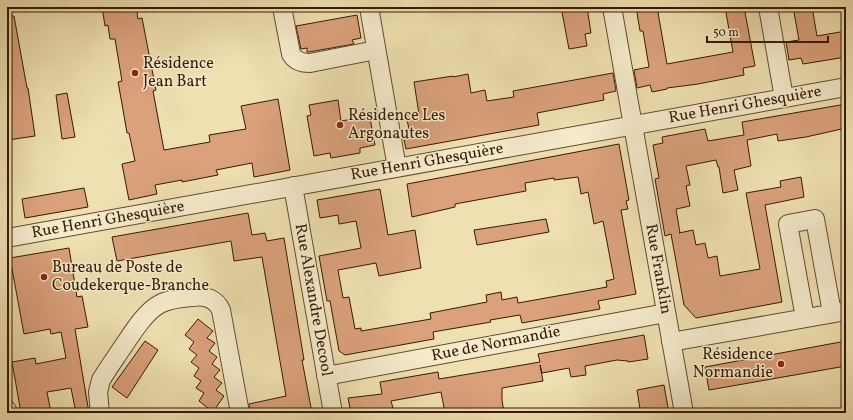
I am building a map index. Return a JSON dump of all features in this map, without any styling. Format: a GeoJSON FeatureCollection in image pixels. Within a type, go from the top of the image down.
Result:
{"type":"FeatureCollection","features":[{"type":"Feature","properties":{"kind":"street"},"geometry":{"type":"LineString","coordinates":[[282,7],[291,54],[299,62],[310,63],[376,50]]}},
{"type":"Feature","properties":{"kind":"street"},"geometry":{"type":"LineString","coordinates":[[369,7],[397,168]]}},
{"type":"Feature","properties":{"kind":"street","name":"Rue Franklin"},"geometry":{"type":"LineString","coordinates":[[612,7],[684,413]]}},
{"type":"Feature","properties":{"kind":"street"},"geometry":{"type":"LineString","coordinates":[[768,7],[784,98]]}},
{"type":"Feature","properties":{"kind":"street","name":"Rue Henri Ghesquière"},"geometry":{"type":"LineString","coordinates":[[7,236],[397,168],[846,87]]}},
{"type":"Feature","properties":{"kind":"street","name":"Rue Alexandre Decool"},"geometry":{"type":"LineString","coordinates":[[293,186],[333,413]]}},
{"type":"Feature","properties":{"kind":"street"},"geometry":{"type":"LineString","coordinates":[[671,342],[839,312],[815,220],[788,224],[805,318]]}},
{"type":"Feature","properties":{"kind":"street"},"geometry":{"type":"LineString","coordinates":[[100,413],[98,392],[101,380],[148,312],[161,303],[170,300],[200,296],[216,302],[221,310],[240,413]]}},
{"type":"Feature","properties":{"kind":"street","name":"Rue de Normandie"},"geometry":{"type":"LineString","coordinates":[[326,376],[666,313]]}},
{"type":"Feature","properties":{"kind":"building"},"geometry":{"type":"Polygon","coordinates":[[[102,7],[136,7],[138,19],[142,18],[156,90],[153,91],[164,150],[210,142],[209,135],[246,129],[241,106],[278,99],[290,170],[254,177],[252,163],[216,170],[218,175],[182,182],[182,180],[155,185],[157,194],[129,200],[122,164],[135,161],[129,133],[127,133],[118,82],[122,81],[115,39],[110,39],[108,25],[105,26],[102,7]]]}},
{"type":"Feature","properties":{"kind":"building"},"geometry":{"type":"Polygon","coordinates":[[[561,7],[587,7],[591,33],[585,34],[587,46],[569,49],[561,7]]]}},
{"type":"Feature","properties":{"kind":"building"},"geometry":{"type":"Polygon","coordinates":[[[636,7],[657,7],[667,64],[733,52],[725,7],[744,7],[755,66],[743,68],[744,75],[698,84],[667,88],[652,92],[650,85],[637,88],[634,70],[649,67],[643,31],[640,31],[636,7]]]}},
{"type":"Feature","properties":{"kind":"building"},"geometry":{"type":"Polygon","coordinates":[[[793,7],[812,7],[817,36],[846,31],[846,57],[803,64],[801,58],[789,60],[786,42],[799,40],[793,7]]]}},
{"type":"Feature","properties":{"kind":"building"},"geometry":{"type":"Polygon","coordinates":[[[357,15],[361,38],[352,40],[354,44],[309,52],[307,52],[307,48],[301,49],[296,26],[357,15]]]}},
{"type":"Feature","properties":{"kind":"building"},"geometry":{"type":"Polygon","coordinates":[[[7,16],[14,16],[28,88],[35,136],[8,140],[7,133],[7,16]]]}},
{"type":"Feature","properties":{"kind":"building"},"geometry":{"type":"Polygon","coordinates":[[[613,73],[616,91],[603,94],[604,100],[537,113],[539,125],[406,149],[402,130],[409,129],[406,115],[419,114],[414,82],[468,74],[471,93],[485,90],[487,101],[514,97],[513,91],[613,73]]]}},
{"type":"Feature","properties":{"kind":"building"},"geometry":{"type":"Polygon","coordinates":[[[67,93],[75,137],[62,139],[56,95],[67,93]]]}},
{"type":"Feature","properties":{"kind":"building","name":"Résidence Les Argonautes"},"geometry":{"type":"Polygon","coordinates":[[[338,100],[341,121],[370,118],[375,145],[360,148],[360,153],[331,158],[330,153],[314,156],[307,116],[311,115],[309,105],[338,100]]]}},
{"type":"Feature","properties":{"kind":"building"},"geometry":{"type":"Polygon","coordinates":[[[846,104],[846,128],[806,137],[778,141],[777,134],[747,140],[751,166],[734,170],[738,190],[723,193],[719,167],[716,160],[686,166],[690,185],[686,186],[690,206],[676,209],[680,233],[693,230],[696,245],[705,243],[708,258],[717,256],[720,276],[760,269],[746,193],[781,187],[780,181],[801,177],[804,197],[765,205],[782,302],[696,318],[684,305],[671,234],[665,236],[655,179],[659,178],[653,145],[663,143],[662,137],[705,129],[708,141],[744,135],[742,122],[846,104]]]}},
{"type":"Feature","properties":{"kind":"building"},"geometry":{"type":"Polygon","coordinates":[[[619,144],[629,200],[626,201],[628,209],[621,210],[636,294],[598,301],[600,309],[522,323],[520,315],[490,320],[491,322],[433,332],[434,339],[345,355],[339,351],[330,301],[327,301],[319,256],[361,248],[356,221],[339,224],[338,215],[320,218],[317,200],[380,189],[388,235],[415,230],[421,268],[379,276],[376,263],[338,270],[343,298],[349,297],[355,329],[361,328],[361,331],[431,319],[430,313],[487,302],[486,295],[501,292],[502,300],[517,297],[518,303],[607,287],[606,281],[614,279],[603,221],[594,224],[588,192],[581,194],[578,177],[554,180],[554,178],[525,183],[526,191],[455,204],[455,207],[412,217],[407,184],[619,144]]]}},
{"type":"Feature","properties":{"kind":"building"},"geometry":{"type":"Polygon","coordinates":[[[84,188],[88,207],[25,218],[22,199],[84,188]]]}},
{"type":"Feature","properties":{"kind":"building"},"geometry":{"type":"Polygon","coordinates":[[[248,213],[252,235],[265,233],[267,241],[284,238],[304,360],[302,360],[312,413],[250,413],[249,404],[286,396],[262,257],[234,261],[231,241],[117,261],[112,237],[248,213]]]}},
{"type":"Feature","properties":{"kind":"building"},"geometry":{"type":"Polygon","coordinates":[[[546,219],[549,232],[477,245],[474,230],[546,219]]]}},
{"type":"Feature","properties":{"kind":"building"},"geometry":{"type":"Polygon","coordinates":[[[69,248],[77,297],[82,296],[88,327],[75,329],[89,413],[76,413],[71,388],[47,392],[51,413],[21,413],[12,362],[35,358],[36,364],[66,358],[61,332],[51,334],[50,329],[24,334],[10,258],[69,248]]]}},
{"type":"Feature","properties":{"kind":"building"},"geometry":{"type":"Polygon","coordinates":[[[198,319],[213,331],[207,338],[215,343],[209,351],[217,357],[212,364],[220,370],[214,377],[222,383],[216,390],[224,396],[213,412],[199,401],[204,393],[196,388],[201,381],[194,376],[199,368],[191,362],[197,355],[189,349],[194,342],[185,335],[198,319]]]}},
{"type":"Feature","properties":{"kind":"building"},"geometry":{"type":"Polygon","coordinates":[[[644,335],[648,359],[628,362],[617,360],[585,366],[586,375],[571,377],[569,368],[542,373],[540,365],[543,381],[502,388],[504,413],[445,413],[441,392],[391,401],[393,408],[375,411],[376,413],[351,413],[348,398],[382,394],[380,382],[438,372],[439,379],[540,362],[538,354],[644,335]]]}},
{"type":"Feature","properties":{"kind":"building"},"geometry":{"type":"Polygon","coordinates":[[[145,341],[158,350],[127,398],[112,387],[145,341]]]}},
{"type":"Feature","properties":{"kind":"building","name":"Résidence Normandie"},"geometry":{"type":"Polygon","coordinates":[[[846,341],[846,366],[709,390],[705,367],[846,341]]]}},
{"type":"Feature","properties":{"kind":"building"},"geometry":{"type":"Polygon","coordinates":[[[664,385],[669,413],[648,413],[647,408],[640,409],[637,390],[664,385]]]}},
{"type":"Feature","properties":{"kind":"place","name":"Résidence Jean Bart"},"geometry":{"type":"Point","coordinates":[135,73]}},
{"type":"Feature","properties":{"kind":"place","name":"Résidence Les Argonautes"},"geometry":{"type":"Point","coordinates":[340,125]}},
{"type":"Feature","properties":{"kind":"place","name":"Bureau de Poste de Coudekerque-Branche"},"geometry":{"type":"Point","coordinates":[44,277]}},
{"type":"Feature","properties":{"kind":"place","name":"Résidence Normandie"},"geometry":{"type":"Point","coordinates":[781,364]}}]}
